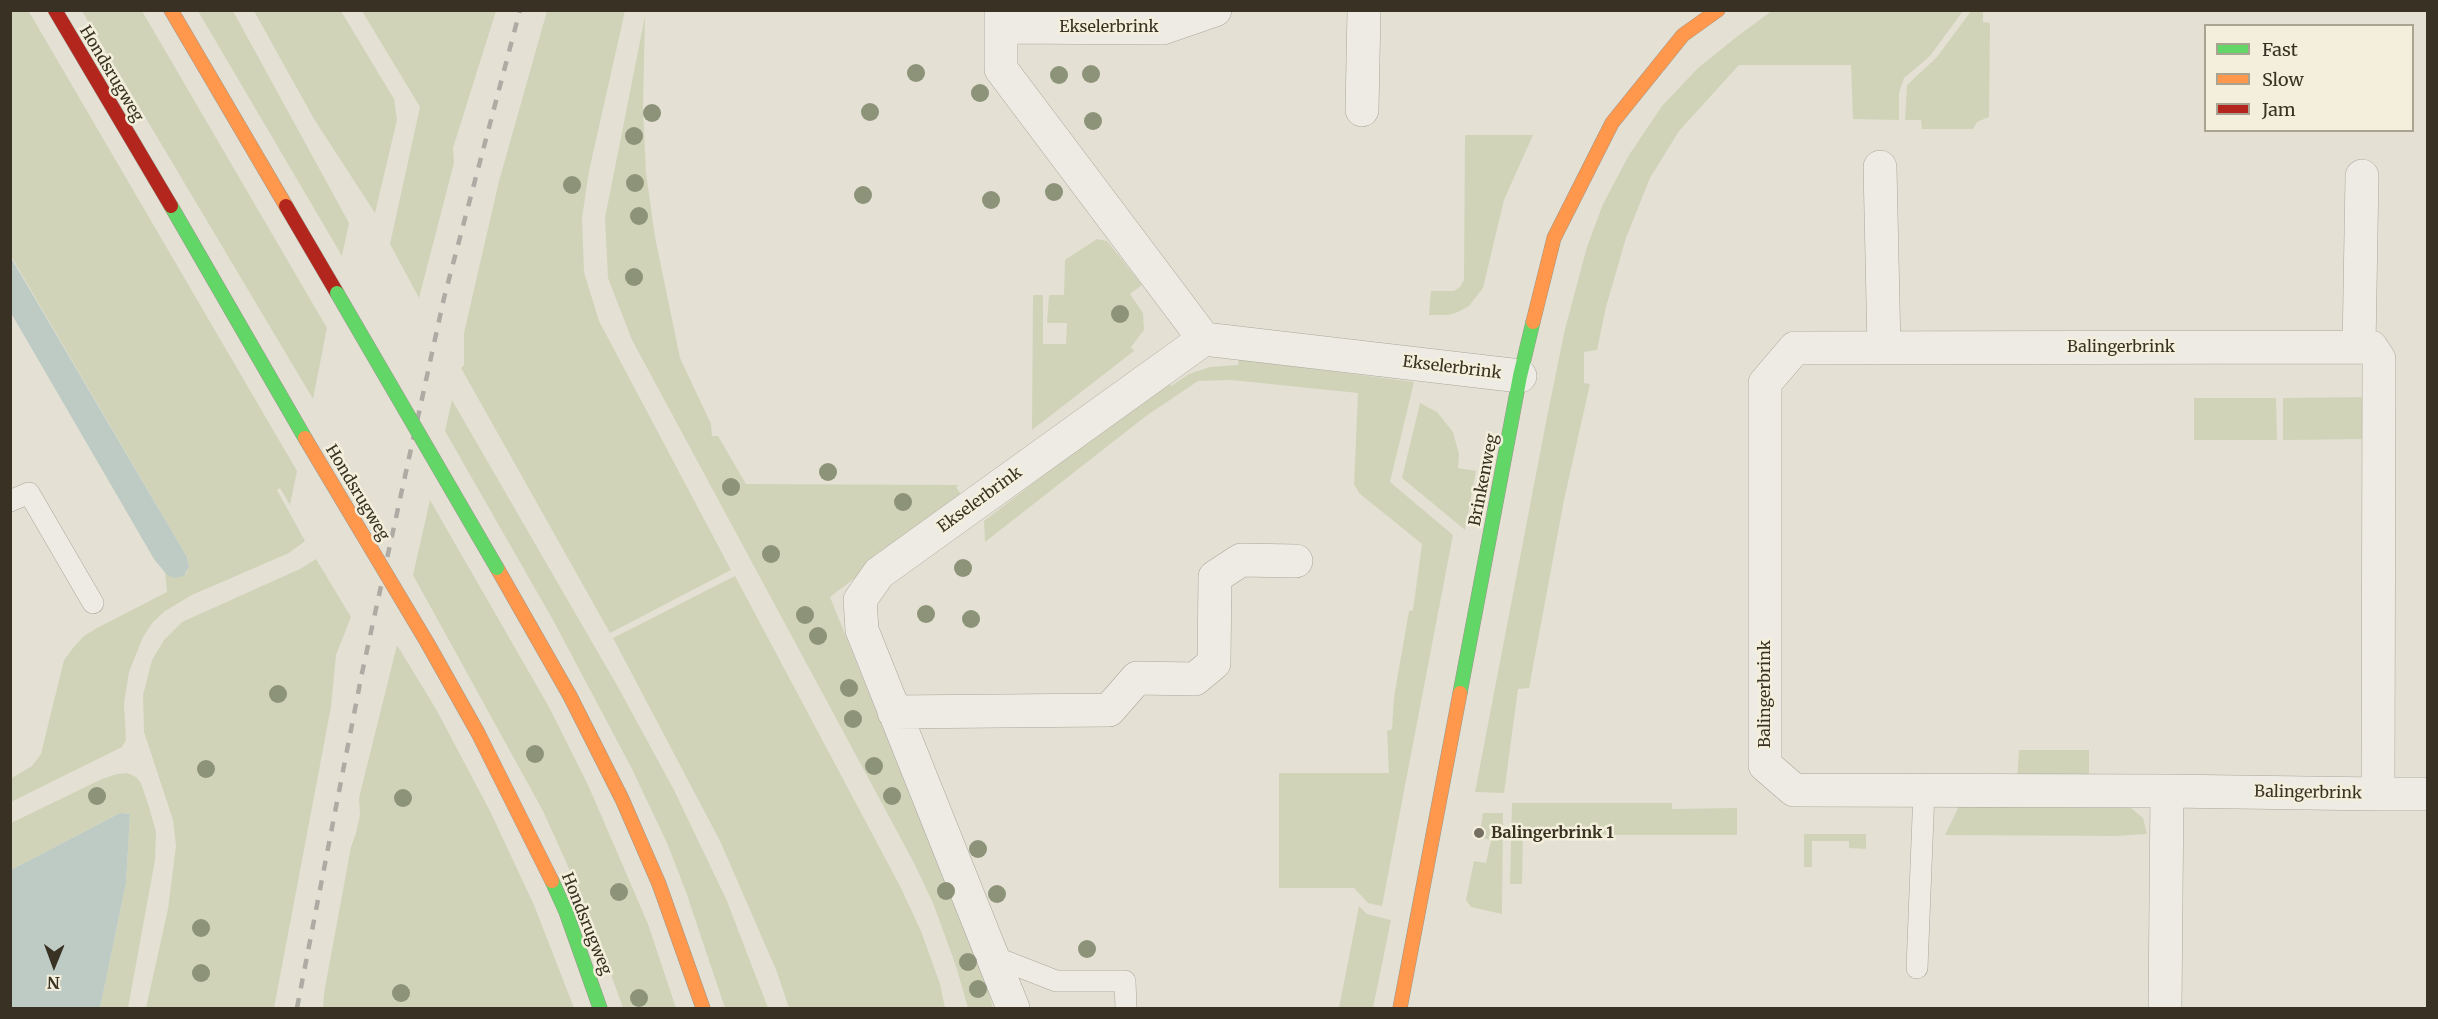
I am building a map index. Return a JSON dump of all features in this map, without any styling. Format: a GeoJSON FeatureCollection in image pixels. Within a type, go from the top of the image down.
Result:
{"type":"FeatureCollection","features":[{"type":"Feature","properties":{"kind":"main road","name":"Hondsrugweg"},"geometry":{"type":"LineString","coordinates":[[55,10],[231,307],[478,733],[542,859],[566,912],[600,1008]]}},
{"type":"Feature","properties":{"kind":"main road"},"geometry":{"type":"LineString","coordinates":[[171,10],[570,696],[622,799],[659,884],[703,1008]]}},
{"type":"Feature","properties":{"kind":"main road","name":"Brinkenweg"},"geometry":{"type":"LineString","coordinates":[[1400,1008],[1521,376],[1554,238],[1612,123],[1683,35],[1718,10]]}},
{"type":"Feature","properties":{"kind":"street","name":"Ekselerbrink"},"geometry":{"type":"LineString","coordinates":[[1204,339],[1001,69],[1001,19],[1163,28],[1215,10]]}},
{"type":"Feature","properties":{"kind":"street"},"geometry":{"type":"LineString","coordinates":[[1362,110],[1364,10]]}},
{"type":"Feature","properties":{"kind":"street"},"geometry":{"type":"LineString","coordinates":[[1880,167],[1884,348]]}},
{"type":"Feature","properties":{"kind":"street"},"geometry":{"type":"LineString","coordinates":[[2359,347],[2362,176]]}},
{"type":"Feature","properties":{"kind":"street","name":"Ekselerbrink"},"geometry":{"type":"LineString","coordinates":[[1013,1008],[862,630],[860,600],[879,573],[1204,339],[1521,376]]}},
{"type":"Feature","properties":{"kind":"street","name":"Balingerbrink"},"geometry":{"type":"LineString","coordinates":[[2378,795],[2379,359],[2371,347],[1795,348],[1765,383],[1765,765],[1794,790],[2167,791],[2378,795],[2427,794]]}},
{"type":"Feature","properties":{"kind":"street"},"geometry":{"type":"LineString","coordinates":[[894,712],[1110,710],[1137,678],[1195,679],[1214,663],[1215,577],[1241,560],[1296,561]]}},
{"type":"Feature","properties":{"kind":"street"},"geometry":{"type":"LineString","coordinates":[[2165,1008],[2167,791]]}},
{"type":"Feature","properties":{"kind":"lane"},"geometry":{"type":"LineString","coordinates":[[10,501],[29,493],[93,603]]}},
{"type":"Feature","properties":{"kind":"lane"},"geometry":{"type":"LineString","coordinates":[[1917,968],[1924,791]]}},
{"type":"Feature","properties":{"kind":"lane"},"geometry":{"type":"LineString","coordinates":[[992,956],[1056,981],[1125,981],[1126,1008]]}},
{"type":"Feature","properties":{"kind":"green space"},"geometry":{"type":"Polygon","coordinates":[[[28,10],[297,471],[290,505],[280,488],[277,490],[305,541],[289,553],[192,595],[165,611],[153,622],[143,637],[129,672],[124,704],[126,740],[122,747],[11,802],[10,779],[32,766],[41,754],[64,660],[73,648],[84,636],[97,628],[167,592],[165,571],[174,578],[186,574],[189,567],[187,557],[11,256],[11,11],[28,10]]]}},
{"type":"Feature","properties":{"kind":"green space"},"geometry":{"type":"Polygon","coordinates":[[[1773,10],[1963,11],[1930,56],[1904,78],[1899,93],[1899,120],[1853,119],[1851,65],[1739,65],[1679,131],[1650,178],[1626,238],[1606,307],[1597,350],[1584,352],[1584,383],[1590,384],[1564,500],[1529,688],[1518,689],[1504,793],[1475,792],[1565,329],[1587,247],[1603,204],[1629,155],[1662,106],[1698,68],[1773,10]]]}},
{"type":"Feature","properties":{"kind":"green space"},"geometry":{"type":"Polygon","coordinates":[[[82,11],[142,11],[327,328],[313,399],[82,11]]]}},
{"type":"Feature","properties":{"kind":"green space"},"geometry":{"type":"Polygon","coordinates":[[[198,11],[233,11],[349,223],[342,256],[198,11]]]}},
{"type":"Feature","properties":{"kind":"green space"},"geometry":{"type":"Polygon","coordinates":[[[254,11],[341,11],[394,99],[397,120],[375,213],[314,119],[254,11]]]}},
{"type":"Feature","properties":{"kind":"green space"},"geometry":{"type":"Polygon","coordinates":[[[362,11],[496,11],[453,148],[454,163],[419,298],[390,244],[420,107],[362,11]]]}},
{"type":"Feature","properties":{"kind":"green space"},"geometry":{"type":"Polygon","coordinates":[[[547,11],[625,11],[589,171],[582,218],[584,272],[599,321],[731,570],[610,633],[461,368],[464,365],[464,333],[499,181],[547,11]]]}},
{"type":"Feature","properties":{"kind":"green space"},"geometry":{"type":"Polygon","coordinates":[[[1971,11],[1983,11],[1983,22],[1990,23],[1989,117],[1977,122],[1973,129],[1922,129],[1921,120],[1905,120],[1907,85],[1937,57],[1971,11]]]}},
{"type":"Feature","properties":{"kind":"green space"},"geometry":{"type":"Polygon","coordinates":[[[645,16],[643,109],[646,173],[655,237],[680,358],[711,424],[712,436],[718,436],[746,484],[959,485],[956,487],[962,496],[830,597],[986,982],[993,1008],[968,1008],[956,966],[933,903],[913,861],[632,340],[608,278],[605,218],[645,16]]]}},
{"type":"Feature","properties":{"kind":"green space"},"geometry":{"type":"Polygon","coordinates":[[[1465,135],[1533,135],[1504,200],[1483,288],[1469,306],[1458,312],[1448,315],[1429,315],[1431,291],[1454,291],[1464,280],[1465,135]]]}},
{"type":"Feature","properties":{"kind":"green space"},"geometry":{"type":"Polygon","coordinates":[[[1097,239],[1107,241],[1142,285],[1130,294],[1143,313],[1144,330],[1131,347],[1134,351],[1032,430],[1033,295],[1043,295],[1043,344],[1066,344],[1067,323],[1047,323],[1049,295],[1064,295],[1065,260],[1097,239]]]}},
{"type":"Feature","properties":{"kind":"green space"},"geometry":{"type":"Polygon","coordinates":[[[1239,359],[1414,382],[1390,482],[1453,535],[1382,906],[1368,903],[1354,888],[1279,888],[1279,773],[1389,773],[1387,731],[1392,729],[1394,697],[1409,611],[1413,610],[1422,544],[1359,493],[1354,484],[1358,393],[1231,380],[1198,381],[1146,416],[985,542],[984,521],[1166,381],[1171,386],[1189,374],[1210,367],[1238,365],[1239,359]]]}},
{"type":"Feature","properties":{"kind":"green space"},"geometry":{"type":"Polygon","coordinates":[[[2368,397],[2368,439],[2283,440],[2283,398],[2368,397]]]}},
{"type":"Feature","properties":{"kind":"green space"},"geometry":{"type":"Polygon","coordinates":[[[2194,398],[2276,398],[2277,440],[2194,440],[2194,398]]]}},
{"type":"Feature","properties":{"kind":"green space"},"geometry":{"type":"Polygon","coordinates":[[[452,400],[618,687],[674,790],[727,901],[768,1008],[725,1008],[667,843],[632,769],[553,620],[445,431],[452,400]]]}},
{"type":"Feature","properties":{"kind":"green space"},"geometry":{"type":"Polygon","coordinates":[[[1420,403],[1437,412],[1453,432],[1459,454],[1458,468],[1476,471],[1465,530],[1402,478],[1420,403]]]}},
{"type":"Feature","properties":{"kind":"green space"},"geometry":{"type":"Polygon","coordinates":[[[430,500],[549,707],[589,787],[648,924],[676,1008],[623,1008],[589,913],[543,811],[413,575],[430,500]]]}},
{"type":"Feature","properties":{"kind":"green space"},"geometry":{"type":"Polygon","coordinates":[[[316,559],[351,617],[336,655],[331,707],[274,1008],[146,1008],[168,909],[176,846],[173,820],[144,732],[143,695],[152,660],[164,640],[182,622],[300,569],[316,559]]]}},
{"type":"Feature","properties":{"kind":"green space"},"geometry":{"type":"Polygon","coordinates":[[[735,576],[900,886],[921,931],[940,984],[945,1008],[789,1008],[777,972],[720,841],[613,638],[735,576]]]}},
{"type":"Feature","properties":{"kind":"green space"},"geometry":{"type":"Polygon","coordinates":[[[397,645],[436,709],[490,811],[534,905],[574,1008],[323,1008],[351,847],[360,815],[359,798],[397,645]]]}},
{"type":"Feature","properties":{"kind":"green space"},"geometry":{"type":"Polygon","coordinates":[[[2019,750],[2089,750],[2089,780],[2017,780],[2019,750]]]}},
{"type":"Feature","properties":{"kind":"green space"},"geometry":{"type":"Polygon","coordinates":[[[127,773],[136,777],[141,783],[149,807],[156,832],[155,860],[128,1008],[100,1008],[126,883],[130,814],[120,813],[11,870],[11,823],[102,779],[127,773]]]}},
{"type":"Feature","properties":{"kind":"green space"},"geometry":{"type":"Polygon","coordinates":[[[1961,802],[2130,807],[2143,818],[2147,834],[2116,836],[1945,835],[1961,802]]]}},
{"type":"Feature","properties":{"kind":"green space"},"geometry":{"type":"Polygon","coordinates":[[[1512,803],[1672,803],[1672,809],[1737,808],[1737,835],[1523,835],[1522,884],[1510,884],[1512,803]]]}},
{"type":"Feature","properties":{"kind":"green space"},"geometry":{"type":"Polygon","coordinates":[[[1483,813],[1503,813],[1502,914],[1471,907],[1466,900],[1474,861],[1486,863],[1491,840],[1479,837],[1483,813]]]}},
{"type":"Feature","properties":{"kind":"green space"},"geometry":{"type":"Polygon","coordinates":[[[1804,834],[1866,834],[1866,849],[1849,848],[1849,841],[1812,841],[1812,867],[1804,867],[1804,834]]]}},
{"type":"Feature","properties":{"kind":"green space"},"geometry":{"type":"Polygon","coordinates":[[[1359,906],[1367,914],[1391,920],[1373,1008],[1339,1008],[1359,906]]]}},
{"type":"Feature","properties":{"kind":"shaded area"},"geometry":{"type":"Polygon","coordinates":[[[10,256],[187,557],[189,567],[184,576],[174,578],[167,575],[154,559],[11,313],[10,256]]]}},
{"type":"Feature","properties":{"kind":"shaded area"},"geometry":{"type":"Polygon","coordinates":[[[120,813],[130,814],[126,883],[100,1008],[11,1008],[11,870],[120,813]]]}},
{"type":"Feature","properties":{"kind":"railway"},"geometry":{"type":"LineString","coordinates":[[297,1008],[362,673],[444,298],[520,10]]}},
{"type":"Feature","properties":{"kind":"traffic: fast"},"geometry":{"type":"LineString","coordinates":[[171,206],[305,438]]}},
{"type":"Feature","properties":{"kind":"traffic: fast"},"geometry":{"type":"LineString","coordinates":[[337,293],[497,568]]}},
{"type":"Feature","properties":{"kind":"traffic: fast"},"geometry":{"type":"LineString","coordinates":[[1460,693],[1520,376],[1533,322]]}},
{"type":"Feature","properties":{"kind":"traffic: fast"},"geometry":{"type":"LineString","coordinates":[[552,881],[566,912],[600,1008]]}},
{"type":"Feature","properties":{"kind":"traffic: slow"},"geometry":{"type":"LineString","coordinates":[[171,10],[286,206]]}},
{"type":"Feature","properties":{"kind":"traffic: slow"},"geometry":{"type":"LineString","coordinates":[[1533,322],[1554,238],[1612,123],[1683,35],[1718,10]]}},
{"type":"Feature","properties":{"kind":"traffic: slow"},"geometry":{"type":"LineString","coordinates":[[305,438],[428,644]]}},
{"type":"Feature","properties":{"kind":"traffic: slow"},"geometry":{"type":"LineString","coordinates":[[497,568],[570,696],[622,799],[659,884],[703,1008]]}},
{"type":"Feature","properties":{"kind":"traffic: slow"},"geometry":{"type":"LineString","coordinates":[[428,644],[478,733],[552,881]]}},
{"type":"Feature","properties":{"kind":"traffic: slow"},"geometry":{"type":"LineString","coordinates":[[1400,1008],[1460,693]]}},
{"type":"Feature","properties":{"kind":"traffic: jam"},"geometry":{"type":"LineString","coordinates":[[55,10],[171,206]]}},
{"type":"Feature","properties":{"kind":"traffic: jam"},"geometry":{"type":"LineString","coordinates":[[286,206],[337,293]]}},
{"type":"Feature","properties":{"kind":"place","name":"Balingerbrink 1"},"geometry":{"type":"Point","coordinates":[1479,833]}}]}
